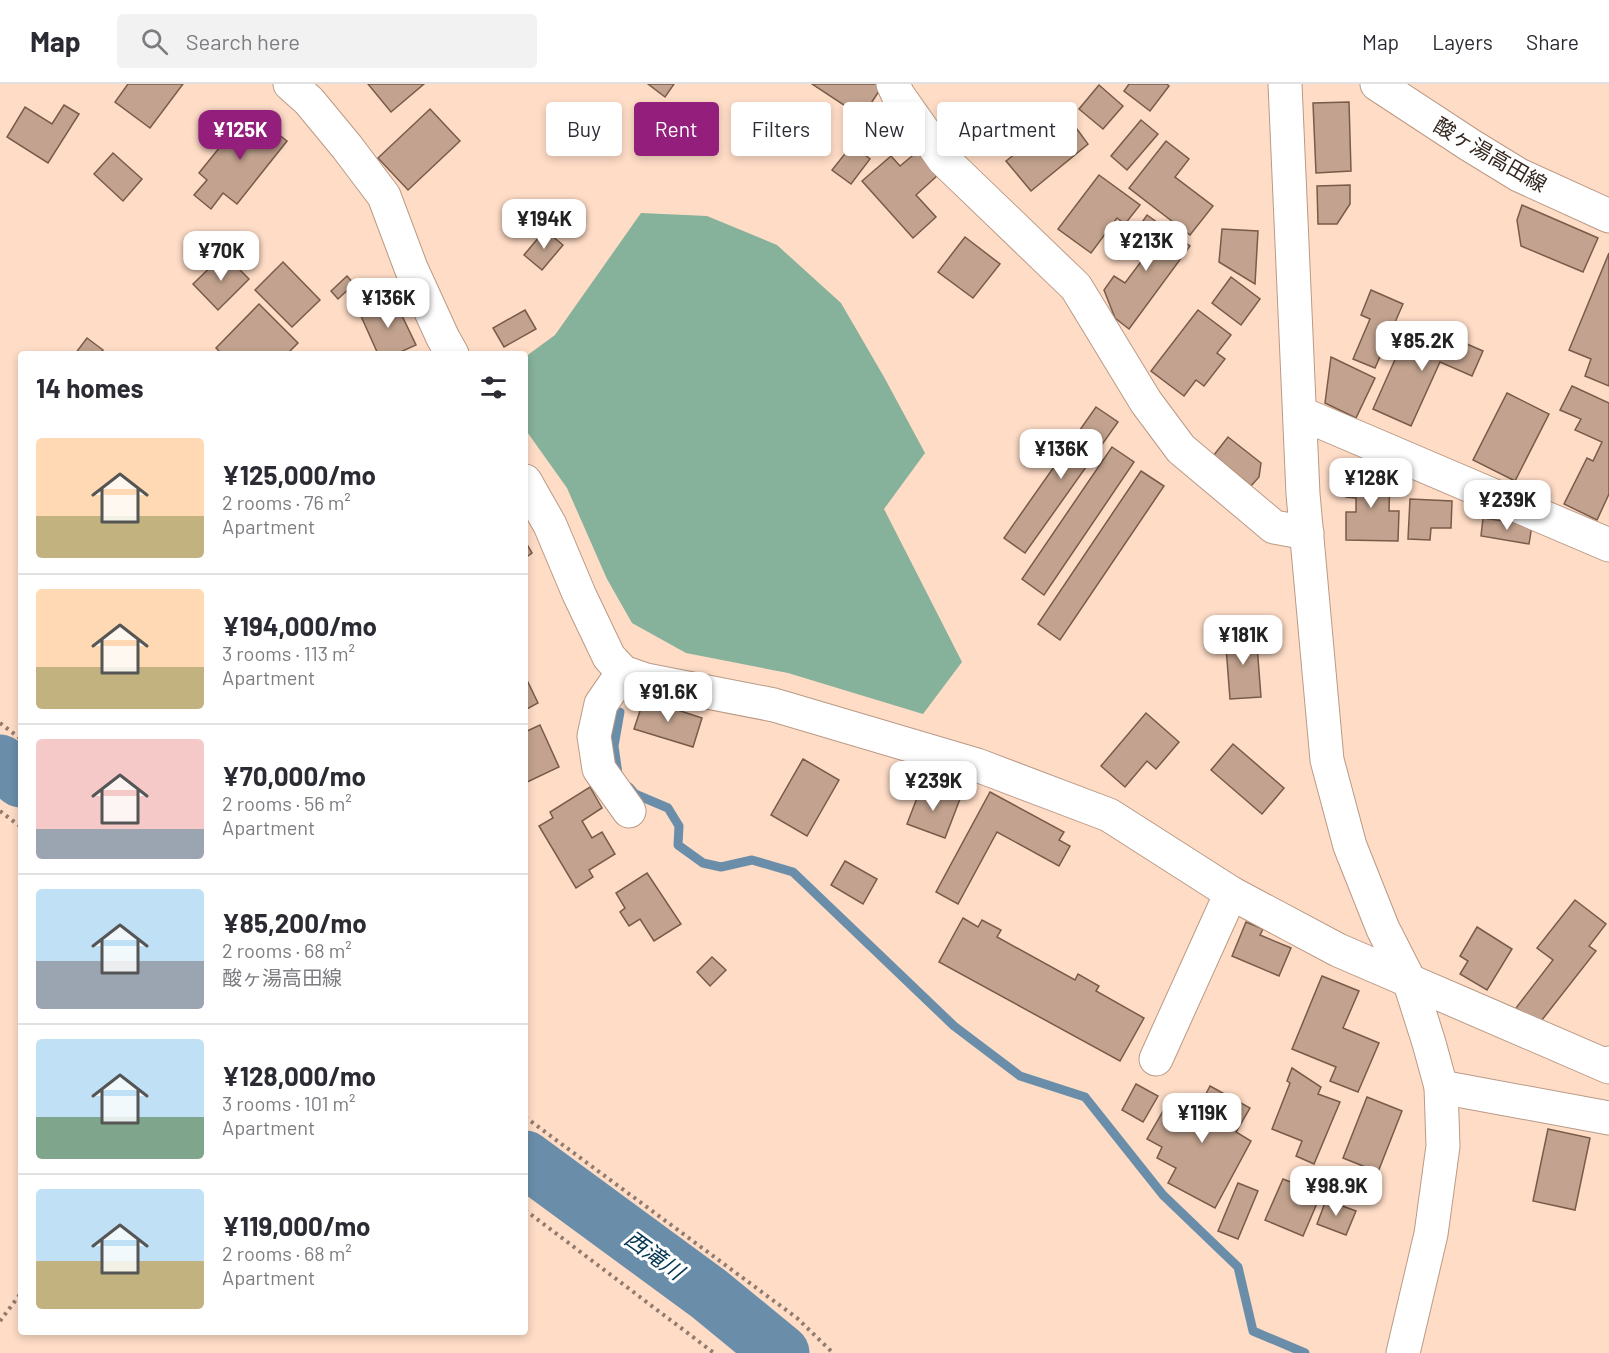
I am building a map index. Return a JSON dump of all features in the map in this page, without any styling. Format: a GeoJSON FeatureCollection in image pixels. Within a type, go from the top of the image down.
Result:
{"type":"FeatureCollection","features":[{"type":"Feature","properties":{"kind":"street"},"geometry":{"type":"LineString","coordinates":[[290,84],[309,101],[384,196],[440,349]]}},
{"type":"Feature","properties":{"kind":"street"},"geometry":{"type":"LineString","coordinates":[[893,84],[898,95],[943,159],[1076,287],[1146,402],[1181,449],[1274,527],[1307,533]]}},
{"type":"Feature","properties":{"kind":"street"},"geometry":{"type":"LineString","coordinates":[[1286,84],[1303,494],[1327,760],[1350,846],[1383,929],[1409,980],[1441,1087],[1443,1146],[1431,1234],[1403,1353]]}},
{"type":"Feature","properties":{"kind":"street","name":"酸ヶ湯高田線"},"geometry":{"type":"LineString","coordinates":[[1377,84],[1519,175],[1609,216]]}},
{"type":"Feature","properties":{"kind":"street"},"geometry":{"type":"LineString","coordinates":[[1300,413],[1609,545]]}},
{"type":"Feature","properties":{"kind":"street"},"geometry":{"type":"LineString","coordinates":[[528,486],[550,525],[609,657],[623,672],[646,680],[774,705],[977,765],[1109,815],[1231,893],[1338,950],[1609,1067],[1609,1063]]}},
{"type":"Feature","properties":{"kind":"street"},"geometry":{"type":"LineString","coordinates":[[623,672],[601,704],[594,736],[599,769],[629,811]]}},
{"type":"Feature","properties":{"kind":"street"},"geometry":{"type":"LineString","coordinates":[[1156,1059],[1231,893]]}},
{"type":"Feature","properties":{"kind":"street"},"geometry":{"type":"LineString","coordinates":[[1441,1087],[1609,1118]]}},
{"type":"Feature","properties":{"kind":"path"},"geometry":{"type":"LineString","coordinates":[[0,723],[18,737]]}},
{"type":"Feature","properties":{"kind":"path"},"geometry":{"type":"LineString","coordinates":[[0,811],[18,825]]}},
{"type":"Feature","properties":{"kind":"path"},"geometry":{"type":"LineString","coordinates":[[528,1119],[797,1317],[832,1353]]}},
{"type":"Feature","properties":{"kind":"path"},"geometry":{"type":"LineString","coordinates":[[528,1212],[714,1353]]}},
{"type":"Feature","properties":{"kind":"path"},"geometry":{"type":"LineString","coordinates":[[0,1321],[18,1297]]}},
{"type":"Feature","properties":{"kind":"green space"},"geometry":{"type":"Polygon","coordinates":[[[641,213],[707,216],[777,245],[841,303],[925,453],[884,509],[962,662],[923,714],[788,673],[686,653],[632,623],[607,579],[567,488],[528,433],[528,355],[555,335],[641,213]]]}},
{"type":"Feature","properties":{"kind":"building"},"geometry":{"type":"Polygon","coordinates":[[[128,84],[183,84],[150,128],[115,102],[128,84]]]}},
{"type":"Feature","properties":{"kind":"building"},"geometry":{"type":"Polygon","coordinates":[[[368,84],[424,84],[391,112],[368,84]]]}},
{"type":"Feature","properties":{"kind":"building"},"geometry":{"type":"Polygon","coordinates":[[[648,84],[674,84],[665,97],[648,84]]]}},
{"type":"Feature","properties":{"kind":"building"},"geometry":{"type":"Polygon","coordinates":[[[812,84],[883,85],[872,102],[843,102],[843,104],[812,84]]]}},
{"type":"Feature","properties":{"kind":"building"},"geometry":{"type":"Polygon","coordinates":[[[1129,84],[1167,84],[1169,86],[1150,111],[1124,91],[1129,84]]]}},
{"type":"Feature","properties":{"kind":"building"},"geometry":{"type":"Polygon","coordinates":[[[1099,85],[1123,106],[1103,129],[1079,109],[1099,85]]]}},
{"type":"Feature","properties":{"kind":"building"},"geometry":{"type":"Polygon","coordinates":[[[1349,102],[1351,171],[1316,173],[1313,103],[1349,102]]]}},
{"type":"Feature","properties":{"kind":"building"},"geometry":{"type":"Polygon","coordinates":[[[64,105],[79,114],[48,163],[7,137],[25,107],[52,124],[64,105]]]}},
{"type":"Feature","properties":{"kind":"building"},"geometry":{"type":"Polygon","coordinates":[[[430,109],[460,141],[408,190],[378,158],[430,109]]]}},
{"type":"Feature","properties":{"kind":"building"},"geometry":{"type":"Polygon","coordinates":[[[249,111],[287,141],[237,204],[223,193],[211,209],[194,195],[207,180],[199,173],[249,111]]]}},
{"type":"Feature","properties":{"kind":"building"},"geometry":{"type":"Polygon","coordinates":[[[1141,120],[1158,134],[1127,170],[1111,156],[1141,120]]]}},
{"type":"Feature","properties":{"kind":"building"},"geometry":{"type":"Polygon","coordinates":[[[1077,129],[1088,144],[1077,153],[1077,129]]]}},
{"type":"Feature","properties":{"kind":"building"},"geometry":{"type":"Polygon","coordinates":[[[1166,141],[1189,159],[1175,177],[1213,206],[1190,235],[1129,188],[1166,141]]]}},
{"type":"Feature","properties":{"kind":"building"},"geometry":{"type":"Polygon","coordinates":[[[113,153],[142,179],[123,201],[94,174],[113,153]]]}},
{"type":"Feature","properties":{"kind":"building"},"geometry":{"type":"Polygon","coordinates":[[[843,156],[866,156],[870,159],[851,184],[832,170],[843,156]]]}},
{"type":"Feature","properties":{"kind":"building"},"geometry":{"type":"Polygon","coordinates":[[[891,156],[900,166],[912,156],[921,156],[938,175],[916,195],[936,217],[913,238],[862,181],[891,156]]]}},
{"type":"Feature","properties":{"kind":"building"},"geometry":{"type":"Polygon","coordinates":[[[1012,156],[1073,156],[1031,191],[1006,161],[1012,156]]]}},
{"type":"Feature","properties":{"kind":"building"},"geometry":{"type":"Polygon","coordinates":[[[1099,175],[1140,205],[1125,224],[1117,218],[1091,253],[1058,229],[1099,175]]]}},
{"type":"Feature","properties":{"kind":"building"},"geometry":{"type":"Polygon","coordinates":[[[1350,185],[1350,204],[1337,224],[1318,224],[1317,186],[1350,185]]]}},
{"type":"Feature","properties":{"kind":"building"},"geometry":{"type":"Polygon","coordinates":[[[1522,205],[1598,238],[1583,272],[1521,246],[1517,220],[1522,205]]]}},
{"type":"Feature","properties":{"kind":"building"},"geometry":{"type":"Polygon","coordinates":[[[1147,215],[1190,246],[1129,329],[1115,318],[1104,290],[1114,276],[1125,283],[1152,247],[1134,234],[1147,215]]]}},
{"type":"Feature","properties":{"kind":"building"},"geometry":{"type":"Polygon","coordinates":[[[1222,229],[1258,231],[1255,284],[1219,262],[1222,229]]]}},
{"type":"Feature","properties":{"kind":"building"},"geometry":{"type":"Polygon","coordinates":[[[545,230],[563,245],[542,270],[524,255],[545,230]]]}},
{"type":"Feature","properties":{"kind":"building"},"geometry":{"type":"Polygon","coordinates":[[[965,237],[1000,264],[973,298],[938,272],[965,237]]]}},
{"type":"Feature","properties":{"kind":"building"},"geometry":{"type":"Polygon","coordinates":[[[1609,253],[1609,386],[1585,376],[1591,359],[1569,350],[1609,253]]]}},
{"type":"Feature","properties":{"kind":"building"},"geometry":{"type":"Polygon","coordinates":[[[224,254],[249,279],[218,310],[193,284],[224,254]]]}},
{"type":"Feature","properties":{"kind":"building"},"geometry":{"type":"Polygon","coordinates":[[[283,262],[320,300],[292,327],[255,290],[283,262]]]}},
{"type":"Feature","properties":{"kind":"building"},"geometry":{"type":"Polygon","coordinates":[[[347,276],[354,284],[338,299],[331,291],[347,276]]]}},
{"type":"Feature","properties":{"kind":"building"},"geometry":{"type":"Polygon","coordinates":[[[1231,277],[1260,299],[1241,325],[1212,303],[1231,277]]]}},
{"type":"Feature","properties":{"kind":"building"},"geometry":{"type":"Polygon","coordinates":[[[1371,290],[1403,304],[1375,368],[1353,359],[1370,319],[1361,315],[1371,290]]]}},
{"type":"Feature","properties":{"kind":"building"},"geometry":{"type":"Polygon","coordinates":[[[394,299],[416,345],[403,351],[377,351],[360,314],[394,299]]]}},
{"type":"Feature","properties":{"kind":"building"},"geometry":{"type":"Polygon","coordinates":[[[259,304],[298,343],[290,351],[219,351],[216,348],[259,304]]]}},
{"type":"Feature","properties":{"kind":"building"},"geometry":{"type":"Polygon","coordinates":[[[525,310],[536,329],[504,347],[493,328],[525,310]]]}},
{"type":"Feature","properties":{"kind":"building"},"geometry":{"type":"Polygon","coordinates":[[[1198,310],[1231,335],[1217,353],[1225,359],[1204,386],[1196,380],[1184,396],[1151,371],[1198,310]]]}},
{"type":"Feature","properties":{"kind":"building"},"geometry":{"type":"Polygon","coordinates":[[[1425,326],[1483,351],[1472,376],[1440,362],[1411,426],[1373,409],[1405,337],[1417,343],[1425,326]]]}},
{"type":"Feature","properties":{"kind":"building"},"geometry":{"type":"Polygon","coordinates":[[[87,338],[103,350],[102,351],[77,351],[87,338]]]}},
{"type":"Feature","properties":{"kind":"building"},"geometry":{"type":"Polygon","coordinates":[[[1331,357],[1375,378],[1356,418],[1325,403],[1331,357]]]}},
{"type":"Feature","properties":{"kind":"building"},"geometry":{"type":"Polygon","coordinates":[[[1572,386],[1609,403],[1609,494],[1597,520],[1564,504],[1587,458],[1593,461],[1602,442],[1575,430],[1581,419],[1560,410],[1572,386]]]}},
{"type":"Feature","properties":{"kind":"building"},"geometry":{"type":"Polygon","coordinates":[[[1507,393],[1549,414],[1515,481],[1473,460],[1507,393]]]}},
{"type":"Feature","properties":{"kind":"building"},"geometry":{"type":"Polygon","coordinates":[[[1096,407],[1118,422],[1025,553],[1004,538],[1096,407]]]}},
{"type":"Feature","properties":{"kind":"building"},"geometry":{"type":"Polygon","coordinates":[[[1228,437],[1261,463],[1259,477],[1251,486],[1214,455],[1228,437]]]}},
{"type":"Feature","properties":{"kind":"building"},"geometry":{"type":"Polygon","coordinates":[[[1112,447],[1134,462],[1044,595],[1022,579],[1112,447]]]}},
{"type":"Feature","properties":{"kind":"building"},"geometry":{"type":"Polygon","coordinates":[[[1141,471],[1164,486],[1060,640],[1038,624],[1141,471]]]}},
{"type":"Feature","properties":{"kind":"building"},"geometry":{"type":"Polygon","coordinates":[[[1346,474],[1390,475],[1389,511],[1399,511],[1398,541],[1346,540],[1346,512],[1356,512],[1356,498],[1346,497],[1346,474]]]}},
{"type":"Feature","properties":{"kind":"building"},"geometry":{"type":"Polygon","coordinates":[[[1410,499],[1452,501],[1451,528],[1431,528],[1430,540],[1408,539],[1410,499]]]}},
{"type":"Feature","properties":{"kind":"building"},"geometry":{"type":"Polygon","coordinates":[[[1483,518],[1532,525],[1529,544],[1481,536],[1483,518]]]}},
{"type":"Feature","properties":{"kind":"building"},"geometry":{"type":"Polygon","coordinates":[[[1256,632],[1261,697],[1230,699],[1225,634],[1256,632]]]}},
{"type":"Feature","properties":{"kind":"building"},"geometry":{"type":"Polygon","coordinates":[[[528,682],[538,703],[528,708],[528,682]]]}},
{"type":"Feature","properties":{"kind":"building"},"geometry":{"type":"Polygon","coordinates":[[[644,699],[702,718],[693,747],[634,729],[644,699]]]}},
{"type":"Feature","properties":{"kind":"building"},"geometry":{"type":"Polygon","coordinates":[[[1146,713],[1179,742],[1156,769],[1147,761],[1125,787],[1101,766],[1146,713]]]}},
{"type":"Feature","properties":{"kind":"building"},"geometry":{"type":"Polygon","coordinates":[[[540,725],[559,767],[528,782],[528,731],[540,725]]]}},
{"type":"Feature","properties":{"kind":"building"},"geometry":{"type":"Polygon","coordinates":[[[1233,744],[1284,788],[1262,814],[1211,770],[1233,744]]]}},
{"type":"Feature","properties":{"kind":"building"},"geometry":{"type":"Polygon","coordinates":[[[803,759],[839,780],[807,836],[771,815],[803,759]]]}},
{"type":"Feature","properties":{"kind":"building"},"geometry":{"type":"Polygon","coordinates":[[[922,785],[960,799],[945,838],[907,824],[922,785]]]}},
{"type":"Feature","properties":{"kind":"building"},"geometry":{"type":"Polygon","coordinates":[[[590,787],[602,808],[582,821],[592,838],[602,832],[615,854],[589,870],[593,877],[576,888],[539,826],[553,818],[550,812],[590,787]]]}},
{"type":"Feature","properties":{"kind":"building"},"geometry":{"type":"Polygon","coordinates":[[[990,792],[1064,832],[1059,840],[1070,846],[1059,866],[997,832],[958,904],[936,892],[990,792]]]}},
{"type":"Feature","properties":{"kind":"building"},"geometry":{"type":"Polygon","coordinates":[[[845,861],[877,879],[863,904],[831,885],[845,861]]]}},
{"type":"Feature","properties":{"kind":"building"},"geometry":{"type":"Polygon","coordinates":[[[647,873],[681,924],[654,941],[640,919],[629,926],[620,912],[625,908],[616,893],[647,873]]]}},
{"type":"Feature","properties":{"kind":"building"},"geometry":{"type":"Polygon","coordinates":[[[1575,900],[1606,924],[1589,946],[1596,951],[1538,1025],[1516,1008],[1553,960],[1537,948],[1575,900]]]}},
{"type":"Feature","properties":{"kind":"building"},"geometry":{"type":"Polygon","coordinates":[[[963,918],[978,927],[982,920],[1001,930],[997,937],[1075,980],[1078,974],[1099,986],[1096,991],[1144,1018],[1120,1061],[939,962],[963,918]]]}},
{"type":"Feature","properties":{"kind":"building"},"geometry":{"type":"Polygon","coordinates":[[[1246,922],[1263,929],[1260,935],[1291,948],[1279,976],[1232,956],[1246,922]]]}},
{"type":"Feature","properties":{"kind":"building"},"geometry":{"type":"Polygon","coordinates":[[[1477,927],[1512,949],[1487,990],[1460,974],[1468,961],[1460,956],[1477,927]]]}},
{"type":"Feature","properties":{"kind":"building"},"geometry":{"type":"Polygon","coordinates":[[[712,957],[726,970],[710,986],[697,972],[712,957]]]}},
{"type":"Feature","properties":{"kind":"building"},"geometry":{"type":"Polygon","coordinates":[[[1322,976],[1359,991],[1343,1028],[1379,1043],[1358,1092],[1330,1081],[1336,1067],[1292,1049],[1322,976]]]}},
{"type":"Feature","properties":{"kind":"building"},"geometry":{"type":"Polygon","coordinates":[[[1292,1068],[1321,1087],[1318,1094],[1340,1102],[1314,1164],[1296,1156],[1302,1141],[1272,1129],[1290,1083],[1287,1081],[1292,1068]]]}},
{"type":"Feature","properties":{"kind":"building"},"geometry":{"type":"Polygon","coordinates":[[[1136,1084],[1158,1096],[1143,1122],[1122,1110],[1136,1084]]]}},
{"type":"Feature","properties":{"kind":"building"},"geometry":{"type":"Polygon","coordinates":[[[1210,1086],[1250,1108],[1236,1132],[1251,1141],[1215,1208],[1168,1183],[1176,1168],[1157,1158],[1162,1147],[1147,1139],[1170,1099],[1196,1113],[1210,1086]]]}},
{"type":"Feature","properties":{"kind":"building"},"geometry":{"type":"Polygon","coordinates":[[[1367,1097],[1402,1111],[1378,1172],[1343,1158],[1367,1097]]]}},
{"type":"Feature","properties":{"kind":"building"},"geometry":{"type":"Polygon","coordinates":[[[1548,1129],[1590,1138],[1575,1210],[1533,1201],[1548,1129]]]}},
{"type":"Feature","properties":{"kind":"building"},"geometry":{"type":"Polygon","coordinates":[[[1283,1179],[1321,1194],[1303,1236],[1265,1220],[1283,1179]]]}},
{"type":"Feature","properties":{"kind":"building"},"geometry":{"type":"Polygon","coordinates":[[[1238,1183],[1258,1191],[1238,1239],[1218,1231],[1238,1183]]]}},
{"type":"Feature","properties":{"kind":"building"},"geometry":{"type":"Polygon","coordinates":[[[1326,1200],[1356,1211],[1346,1235],[1317,1224],[1326,1200]]]}},
{"type":"Feature","properties":{"kind":"waterway"},"geometry":{"type":"LineString","coordinates":[[620,712],[614,746],[620,777]]}},
{"type":"Feature","properties":{"kind":"waterway","name":"西滝川"},"geometry":{"type":"LineString","coordinates":[[0,763],[18,777]]}},
{"type":"Feature","properties":{"kind":"waterway"},"geometry":{"type":"LineString","coordinates":[[629,787],[635,794],[668,808],[679,826],[678,845],[703,863],[721,867],[752,860],[793,872],[954,1026],[1020,1076],[1085,1097],[1163,1195],[1238,1267],[1253,1331],[1305,1353]]}},
{"type":"Feature","properties":{"kind":"waterway","name":"西滝川"},"geometry":{"type":"LineString","coordinates":[[528,1161],[709,1294],[781,1353]]}}]}
